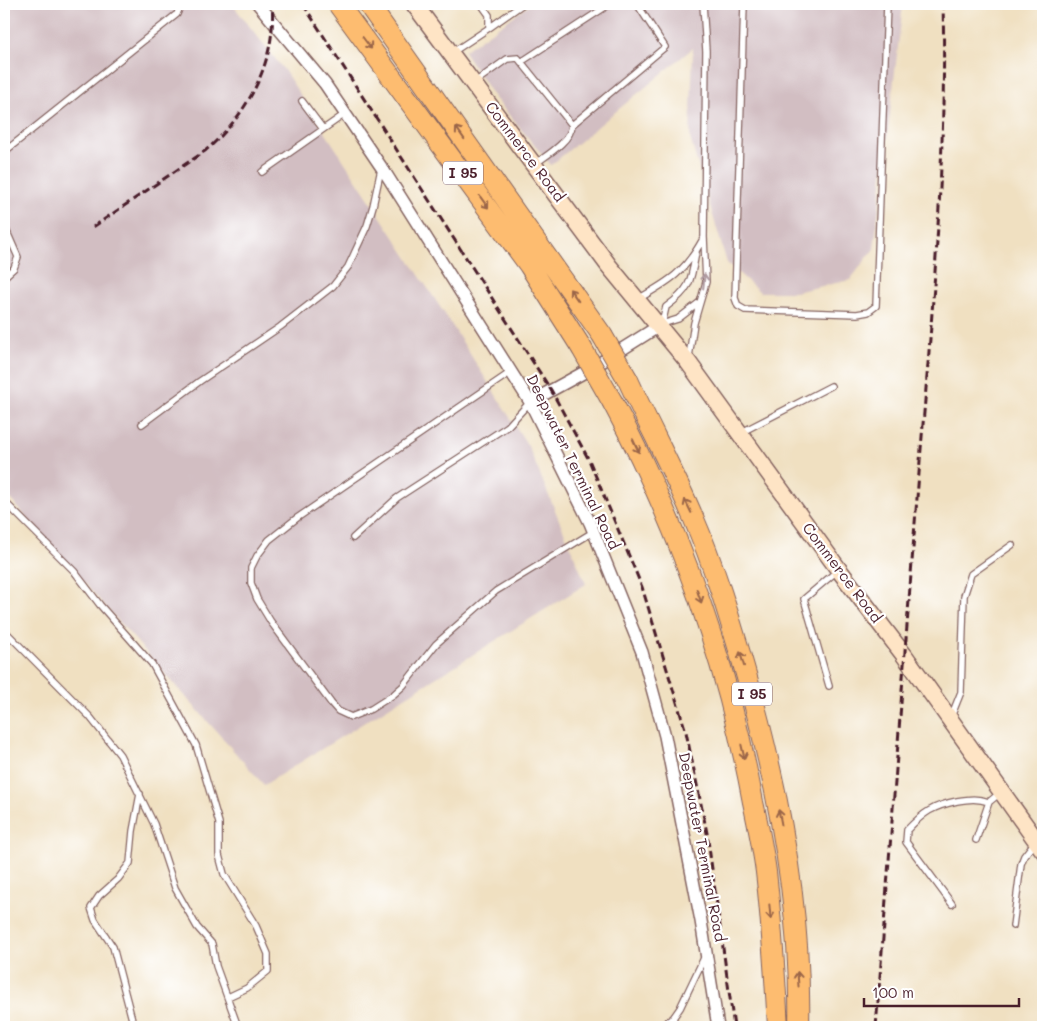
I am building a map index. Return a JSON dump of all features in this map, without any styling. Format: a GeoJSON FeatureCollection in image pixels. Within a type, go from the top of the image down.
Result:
{"type":"FeatureCollection","features":[{"type":"Feature","properties":{"kind":"highway","name":"I 95"},"geometry":{"type":"LineString","coordinates":[[338,4],[529,265],[581,347],[634,442],[688,564],[724,672],[748,775],[766,871],[778,1027]]}},
{"type":"Feature","properties":{"kind":"highway","name":"I 95"},"geometry":{"type":"LineString","coordinates":[[368,4],[602,335],[628,380],[693,517],[730,618],[762,727],[782,828],[792,896],[800,996],[799,1027]]}},
{"type":"Feature","properties":{"kind":"main road","name":"Commerce Road"},"geometry":{"type":"LineString","coordinates":[[414,4],[477,80],[609,266],[661,325],[839,570],[904,655],[950,720],[995,797],[1040,845]]}},
{"type":"Feature","properties":{"kind":"main road","name":"Commerce Road"},"geometry":{"type":"LineString","coordinates":[[425,4],[454,51]]}},
{"type":"Feature","properties":{"kind":"street","name":"Deepwater Terminal Road"},"geometry":{"type":"LineString","coordinates":[[258,4],[324,84],[381,167],[530,402],[594,532],[642,652],[665,736],[718,1027]]}},
{"type":"Feature","properties":{"kind":"street"},"geometry":{"type":"LineString","coordinates":[[530,402],[592,368],[661,325]]}},
{"type":"Feature","properties":{"kind":"lane"},"geometry":{"type":"LineString","coordinates":[[4,152],[177,14],[181,4]]}},
{"type":"Feature","properties":{"kind":"lane"},"geometry":{"type":"LineString","coordinates":[[481,4],[490,15],[489,28]]}},
{"type":"Feature","properties":{"kind":"lane"},"geometry":{"type":"LineString","coordinates":[[454,51],[523,4]]}},
{"type":"Feature","properties":{"kind":"lane"},"geometry":{"type":"LineString","coordinates":[[521,62],[610,4]]}},
{"type":"Feature","properties":{"kind":"lane"},"geometry":{"type":"LineString","coordinates":[[572,125],[665,47],[637,4]]}},
{"type":"Feature","properties":{"kind":"lane"},"geometry":{"type":"LineString","coordinates":[[688,362],[694,323],[706,282],[704,237],[706,51],[703,4]]}},
{"type":"Feature","properties":{"kind":"lane"},"geometry":{"type":"LineString","coordinates":[[744,4],[735,298],[738,306],[745,310],[857,314],[868,312],[876,306],[887,4]]}},
{"type":"Feature","properties":{"kind":"lane"},"geometry":{"type":"LineString","coordinates":[[477,80],[507,59],[518,58],[572,125],[572,132],[567,138],[537,162]]}},
{"type":"Feature","properties":{"kind":"lane"},"geometry":{"type":"LineString","coordinates":[[302,101],[323,129]]}},
{"type":"Feature","properties":{"kind":"lane"},"geometry":{"type":"LineString","coordinates":[[262,172],[345,114]]}},
{"type":"Feature","properties":{"kind":"lane"},"geometry":{"type":"LineString","coordinates":[[142,424],[200,381],[280,327],[333,286],[348,267],[367,226],[381,167]]}},
{"type":"Feature","properties":{"kind":"lane"},"geometry":{"type":"LineString","coordinates":[[4,225],[18,257],[14,268],[4,277]]}},
{"type":"Feature","properties":{"kind":"lane"},"geometry":{"type":"LineString","coordinates":[[638,299],[679,273],[696,252],[704,237]]}},
{"type":"Feature","properties":{"kind":"lane"},"geometry":{"type":"LineString","coordinates":[[661,325],[666,307],[678,298],[691,282],[696,252]]}},
{"type":"Feature","properties":{"kind":"lane"},"geometry":{"type":"LineString","coordinates":[[661,325],[678,319],[700,302]]}},
{"type":"Feature","properties":{"kind":"lane"},"geometry":{"type":"LineString","coordinates":[[510,372],[297,518],[269,540],[251,568],[251,583],[257,599],[271,622],[331,703],[338,711],[351,717],[371,709],[393,695],[403,686],[436,644],[496,592],[594,532]]}},
{"type":"Feature","properties":{"kind":"lane"},"geometry":{"type":"LineString","coordinates":[[740,433],[831,386]]}},
{"type":"Feature","properties":{"kind":"lane"},"geometry":{"type":"LineString","coordinates":[[353,538],[397,498],[508,426],[530,402]]}},
{"type":"Feature","properties":{"kind":"lane"},"geometry":{"type":"LineString","coordinates":[[4,501],[74,571],[152,664],[196,746],[219,823],[219,855],[224,874],[256,926],[268,954],[268,971],[246,988],[228,997]]}},
{"type":"Feature","properties":{"kind":"lane"},"geometry":{"type":"LineString","coordinates":[[950,720],[961,692],[964,596],[972,574],[1012,545]]}},
{"type":"Feature","properties":{"kind":"lane"},"geometry":{"type":"LineString","coordinates":[[829,686],[804,599],[839,570]]}},
{"type":"Feature","properties":{"kind":"lane"},"geometry":{"type":"LineString","coordinates":[[4,630],[90,717],[120,755],[154,824],[175,888],[197,927],[212,944],[216,966],[238,1027]]}},
{"type":"Feature","properties":{"kind":"lane"},"geometry":{"type":"LineString","coordinates":[[134,1027],[113,946],[95,920],[91,908],[99,896],[118,879],[130,863],[133,831],[140,794]]}},
{"type":"Feature","properties":{"kind":"lane"},"geometry":{"type":"LineString","coordinates":[[952,904],[906,842],[907,830],[919,817],[939,805],[995,797],[976,840]]}},
{"type":"Feature","properties":{"kind":"lane"},"geometry":{"type":"LineString","coordinates":[[1013,926],[1021,864],[1024,856],[1040,845]]}},
{"type":"Feature","properties":{"kind":"lane"},"geometry":{"type":"LineString","coordinates":[[659,1027],[673,1018],[680,1008],[706,954]]}},
{"type":"Feature","properties":{"kind":"lane"},"geometry":{"type":"LineString","coordinates":[[673,1018],[676,1027]]}},
{"type":"Feature","properties":{"kind":"shaded area"},"geometry":{"type":"Polygon","coordinates":[[[4,4],[232,4],[284,70],[448,319],[528,446],[586,584],[264,785],[4,492],[4,4]]]}},
{"type":"Feature","properties":{"kind":"shaded area"},"geometry":{"type":"Polygon","coordinates":[[[531,4],[903,4],[874,249],[850,280],[795,292],[760,292],[727,263],[690,138],[693,48],[551,165],[493,96],[464,51],[531,4]]]}},
{"type":"Feature","properties":{"kind":"railway"},"geometry":{"type":"LineString","coordinates":[[93,227],[205,151],[234,121],[256,85],[264,66],[270,46],[272,4]]}},
{"type":"Feature","properties":{"kind":"railway"},"geometry":{"type":"LineString","coordinates":[[303,4],[551,390],[589,460],[642,587],[686,732],[707,833],[734,1027]]}},
{"type":"Feature","properties":{"kind":"railway"},"geometry":{"type":"LineString","coordinates":[[876,1027],[932,313],[940,189],[944,66],[943,4]]}}]}
